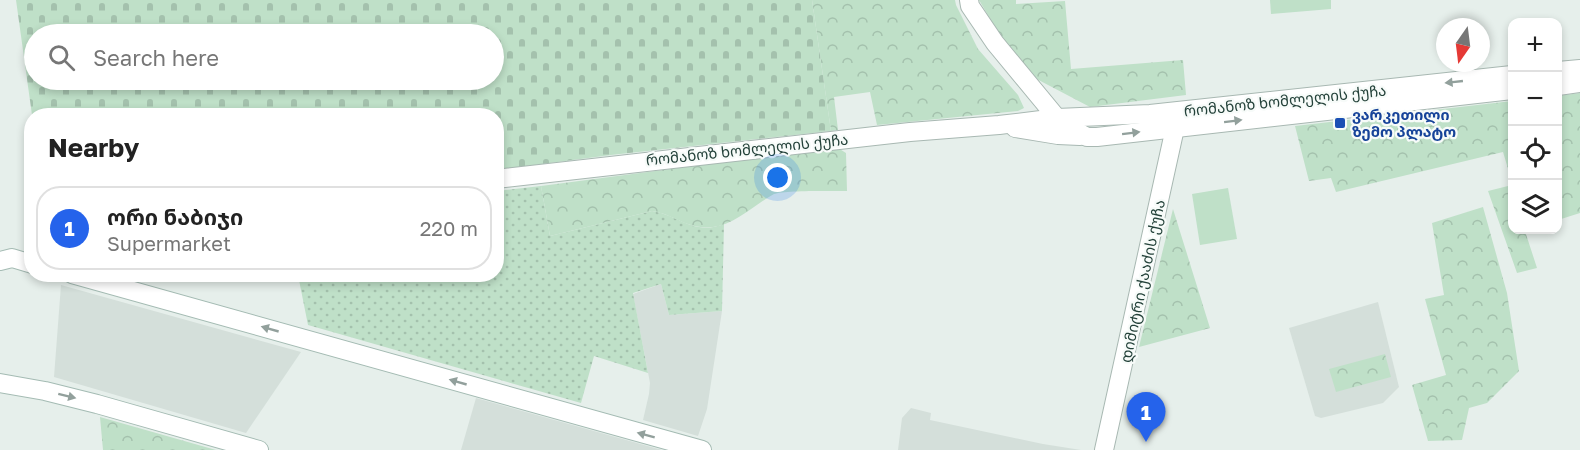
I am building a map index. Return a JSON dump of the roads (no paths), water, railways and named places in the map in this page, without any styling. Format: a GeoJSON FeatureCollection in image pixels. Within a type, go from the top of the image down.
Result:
{"type":"FeatureCollection","features":[{"type":"Feature","properties":{"kind":"street"},"geometry":{"type":"LineString","coordinates":[[969,0],[974,12],[995,42],[1057,118],[1087,136]]}},
{"type":"Feature","properties":{"kind":"street"},"geometry":{"type":"LineString","coordinates":[[1562,71],[1580,69]]}},
{"type":"Feature","properties":{"kind":"street","name":"რომანოზ ხომლელის ქუჩა"},"geometry":{"type":"LineString","coordinates":[[999,125],[1037,132],[1097,137],[1175,120],[1508,76]]}},
{"type":"Feature","properties":{"kind":"street"},"geometry":{"type":"LineString","coordinates":[[1562,85],[1580,83]]}},
{"type":"Feature","properties":{"kind":"street","name":"რომანოზ ხომლელის ქუჩა"},"geometry":{"type":"LineString","coordinates":[[504,178],[879,135],[1057,118],[1175,120],[1508,90]]}},
{"type":"Feature","properties":{"kind":"street"},"geometry":{"type":"LineString","coordinates":[[1037,132],[1050,126],[1057,118]]}},
{"type":"Feature","properties":{"kind":"street","name":"დიმიტრი ქააძის ქუჩა"},"geometry":{"type":"LineString","coordinates":[[1104,450],[1175,120]]}},
{"type":"Feature","properties":{"kind":"street"},"geometry":{"type":"LineString","coordinates":[[6,260],[24,256]]}},
{"type":"Feature","properties":{"kind":"street"},"geometry":{"type":"LineString","coordinates":[[6,260],[24,263]]}},
{"type":"Feature","properties":{"kind":"street"},"geometry":{"type":"LineString","coordinates":[[112,282],[702,450]]}},
{"type":"Feature","properties":{"kind":"street"},"geometry":{"type":"LineString","coordinates":[[0,382],[86,401],[259,450]]}},
{"type":"Feature","properties":{"kind":"place","name":"ვარკეთილი ზემო პლატო"},"geometry":{"type":"Point","coordinates":[1340,123]}},
{"type":"Feature","properties":{"kind":"place","name":"ორი ნაბიჯი"},"geometry":{"type":"Point","coordinates":[1146,442]}}]}
